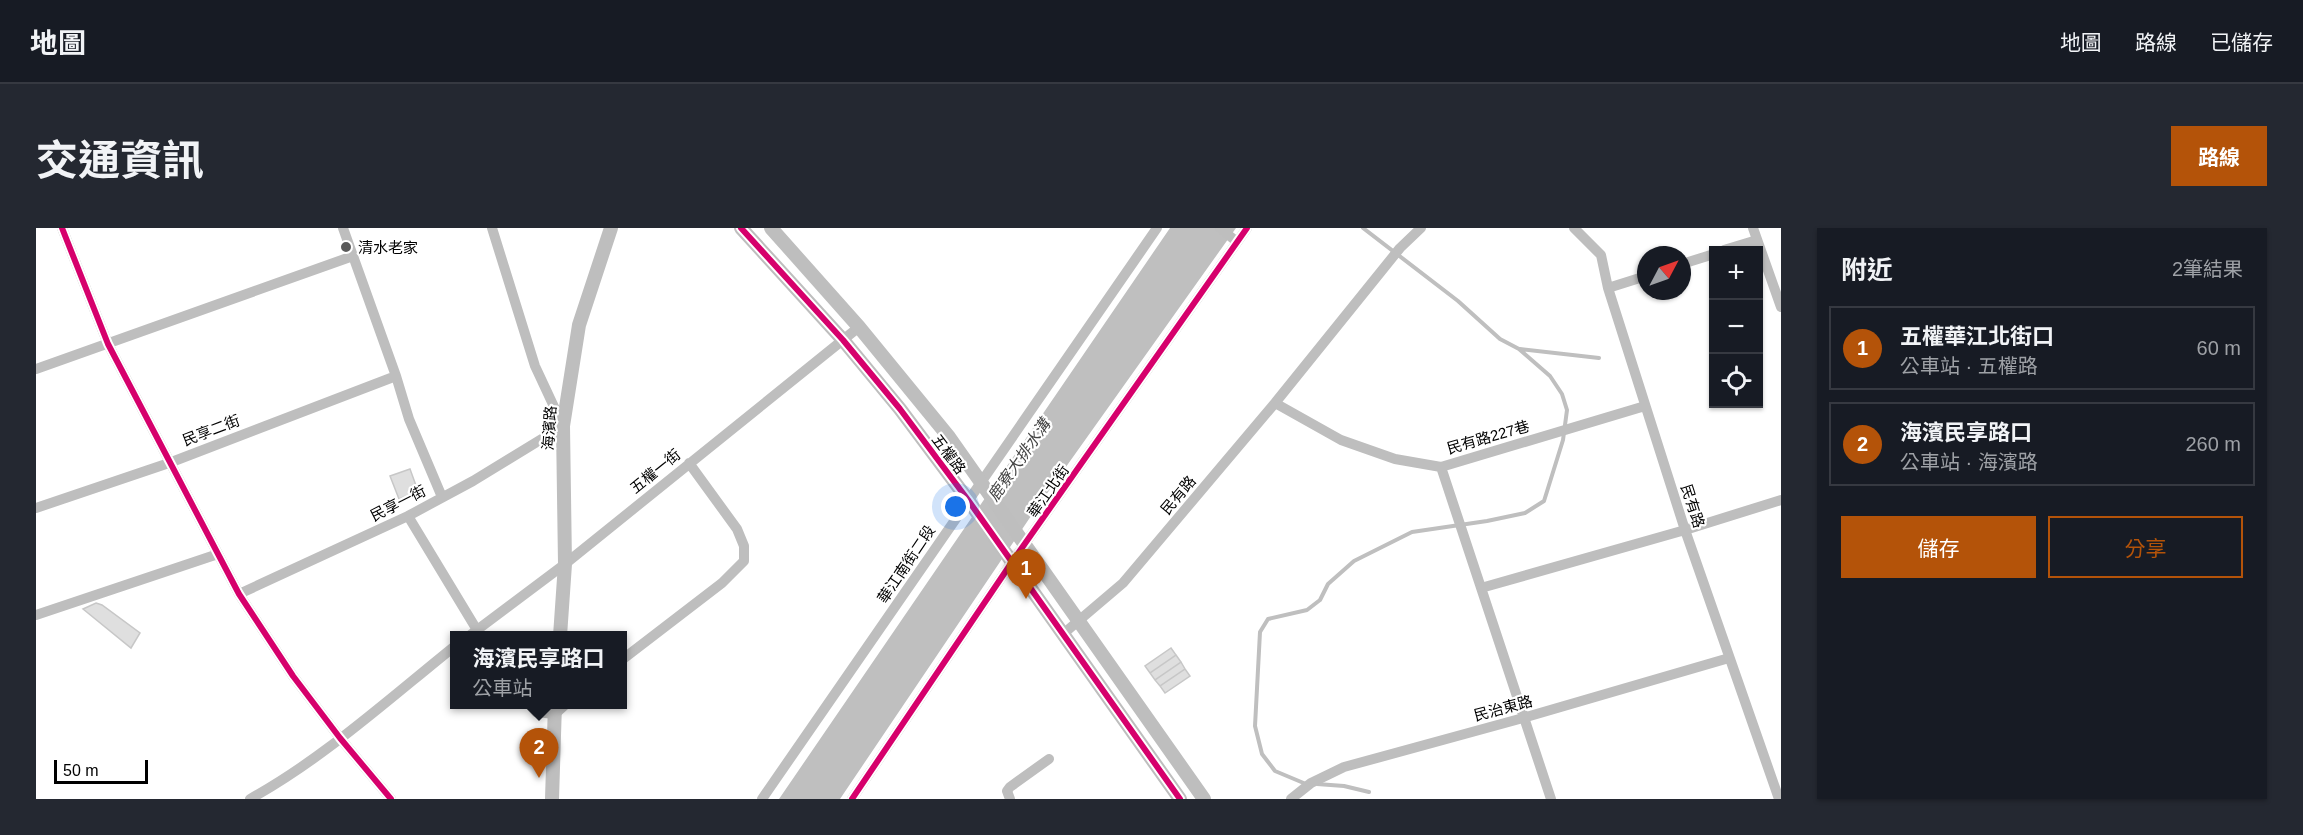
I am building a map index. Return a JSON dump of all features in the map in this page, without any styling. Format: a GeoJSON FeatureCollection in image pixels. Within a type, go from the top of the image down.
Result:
{"type":"FeatureCollection","features":[{"type":"Feature","properties":{"kind":"street"},"geometry":{"type":"LineString","coordinates":[[62,228],[108,344],[239,594],[293,676],[340,738],[391,799]]}},
{"type":"Feature","properties":{"kind":"street"},"geometry":{"type":"LineString","coordinates":[[343,228],[409,419],[442,497]]}},
{"type":"Feature","properties":{"kind":"street"},"geometry":{"type":"LineString","coordinates":[[492,228],[536,366],[563,426]]}},
{"type":"Feature","properties":{"kind":"street","name":"海濱路"},"geometry":{"type":"LineString","coordinates":[[560,631],[565,564],[563,426],[579,325],[611,228]]}},
{"type":"Feature","properties":{"kind":"street","name":"五權路"},"geometry":{"type":"LineString","coordinates":[[741,228],[843,340],[907,418],[1180,799]]}},
{"type":"Feature","properties":{"kind":"street","name":"五權路"},"geometry":{"type":"LineString","coordinates":[[771,228],[859,327],[949,437],[1204,799]]}},
{"type":"Feature","properties":{"kind":"street","name":"華江南街二段"},"geometry":{"type":"LineString","coordinates":[[762,799],[985,487],[1157,228]]}},
{"type":"Feature","properties":{"kind":"street"},"geometry":{"type":"LineString","coordinates":[[1220,228],[1235,240]]}},
{"type":"Feature","properties":{"kind":"street","name":"華江北街"},"geometry":{"type":"LineString","coordinates":[[852,799],[1010,559],[1235,240],[1247,228]]}},
{"type":"Feature","properties":{"kind":"street","name":"民有路"},"geometry":{"type":"LineString","coordinates":[[1063,634],[1123,583],[1275,403],[1400,248],[1421,228]]}},
{"type":"Feature","properties":{"kind":"street","name":"民有路"},"geometry":{"type":"LineString","coordinates":[[1574,228],[1601,255],[1608,288],[1685,530],[1779,799]]}},
{"type":"Feature","properties":{"kind":"street"},"geometry":{"type":"LineString","coordinates":[[1753,228],[1781,307]]}},
{"type":"Feature","properties":{"kind":"street"},"geometry":{"type":"LineString","coordinates":[[1737,246],[1757,240]]}},
{"type":"Feature","properties":{"kind":"street"},"geometry":{"type":"LineString","coordinates":[[36,369],[352,255]]}},
{"type":"Feature","properties":{"kind":"street"},"geometry":{"type":"LineString","coordinates":[[1691,261],[1709,255]]}},
{"type":"Feature","properties":{"kind":"street"},"geometry":{"type":"LineString","coordinates":[[1608,288],[1637,279]]}},
{"type":"Feature","properties":{"kind":"street","name":"五權一街"},"geometry":{"type":"LineString","coordinates":[[479,631],[859,327]]}},
{"type":"Feature","properties":{"kind":"street","name":"民享二街"},"geometry":{"type":"LineString","coordinates":[[36,508],[169,463],[396,376]]}},
{"type":"Feature","properties":{"kind":"street","name":"民有路227巷"},"geometry":{"type":"LineString","coordinates":[[1275,403],[1341,440],[1395,459],[1441,466],[1645,406]]}},
{"type":"Feature","properties":{"kind":"street","name":"民享一街"},"geometry":{"type":"LineString","coordinates":[[239,594],[408,516],[473,481],[563,426]]}},
{"type":"Feature","properties":{"kind":"street"},"geometry":{"type":"LineString","coordinates":[[627,656],[722,583],[744,561],[744,546],[737,529],[689,462]]}},
{"type":"Feature","properties":{"kind":"street"},"geometry":{"type":"LineString","coordinates":[[1441,466],[1551,799]]}},
{"type":"Feature","properties":{"kind":"street"},"geometry":{"type":"LineString","coordinates":[[1480,588],[1685,530],[1781,500]]}},
{"type":"Feature","properties":{"kind":"street"},"geometry":{"type":"LineString","coordinates":[[408,516],[473,631]]}},
{"type":"Feature","properties":{"kind":"street"},"geometry":{"type":"LineString","coordinates":[[36,615],[218,554]]}},
{"type":"Feature","properties":{"kind":"street"},"geometry":{"type":"LineString","coordinates":[[250,799],[276,785],[340,738],[450,650]]}},
{"type":"Feature","properties":{"kind":"street","name":"民治東路"},"geometry":{"type":"LineString","coordinates":[[1291,799],[1311,783],[1344,767],[1729,658]]}},
{"type":"Feature","properties":{"kind":"street"},"geometry":{"type":"LineString","coordinates":[[533,709],[536,712],[555,709],[552,799]]}},
{"type":"Feature","properties":{"kind":"street"},"geometry":{"type":"LineString","coordinates":[[1010,799],[1007,791],[1010,787],[1049,759]]}},
{"type":"Feature","properties":{"kind":"water","name":"鹿寮大排水溝"},"geometry":{"type":"Polygon","coordinates":[[[1170,228],[1236,228],[1031,516],[840,799],[779,799],[1170,228]]]}},
{"type":"Feature","properties":{"kind":"building"},"geometry":{"type":"Polygon","coordinates":[[[410,469],[418,491],[399,499],[390,476],[410,469]]]}},
{"type":"Feature","properties":{"kind":"building"},"geometry":{"type":"Polygon","coordinates":[[[96,603],[140,633],[131,648],[83,609],[96,603]]]}},
{"type":"Feature","properties":{"kind":"building"},"geometry":{"type":"Polygon","coordinates":[[[1171,648],[1176,655],[1150,673],[1145,666],[1171,648]]]}},
{"type":"Feature","properties":{"kind":"building"},"geometry":{"type":"Polygon","coordinates":[[[1176,655],[1181,662],[1155,680],[1150,673],[1176,655]]]}},
{"type":"Feature","properties":{"kind":"building"},"geometry":{"type":"Polygon","coordinates":[[[1181,662],[1185,669],[1160,686],[1155,680],[1181,662]]]}},
{"type":"Feature","properties":{"kind":"building"},"geometry":{"type":"Polygon","coordinates":[[[1185,669],[1190,676],[1165,693],[1160,686],[1185,669]]]}},
{"type":"Feature","properties":{"kind":"waterway"},"geometry":{"type":"LineString","coordinates":[[1306,784],[1275,771],[1262,754],[1255,726],[1260,632],[1268,619],[1307,610],[1320,600],[1328,584],[1354,561],[1412,532],[1525,513],[1544,501],[1563,440],[1567,410],[1562,394],[1550,376],[1519,349],[1500,339],[1458,301],[1363,228]]}},
{"type":"Feature","properties":{"kind":"waterway"},"geometry":{"type":"LineString","coordinates":[[1520,349],[1599,358]]}},
{"type":"Feature","properties":{"kind":"waterway"},"geometry":{"type":"LineString","coordinates":[[1317,784],[1344,786],[1369,792]]}},
{"type":"Feature","properties":{"kind":"cycle path"},"geometry":{"type":"LineString","coordinates":[[62,228],[108,344],[239,594],[293,676],[340,738],[391,799]]}},
{"type":"Feature","properties":{"kind":"cycle path"},"geometry":{"type":"LineString","coordinates":[[741,228],[843,340],[900,409],[968,500],[1180,799]]}},
{"type":"Feature","properties":{"kind":"cycle path"},"geometry":{"type":"LineString","coordinates":[[852,799],[1012,562],[1247,228]]}},
{"type":"Feature","properties":{"kind":"place","name":"清水老家"},"geometry":{"type":"Point","coordinates":[346,247]}},
{"type":"Feature","properties":{"kind":"place","name":"五權華江北街口"},"geometry":{"type":"Point","coordinates":[1026,599]}},
{"type":"Feature","properties":{"kind":"place","name":"海濱民享路口"},"geometry":{"type":"Point","coordinates":[539,778]}}]}
